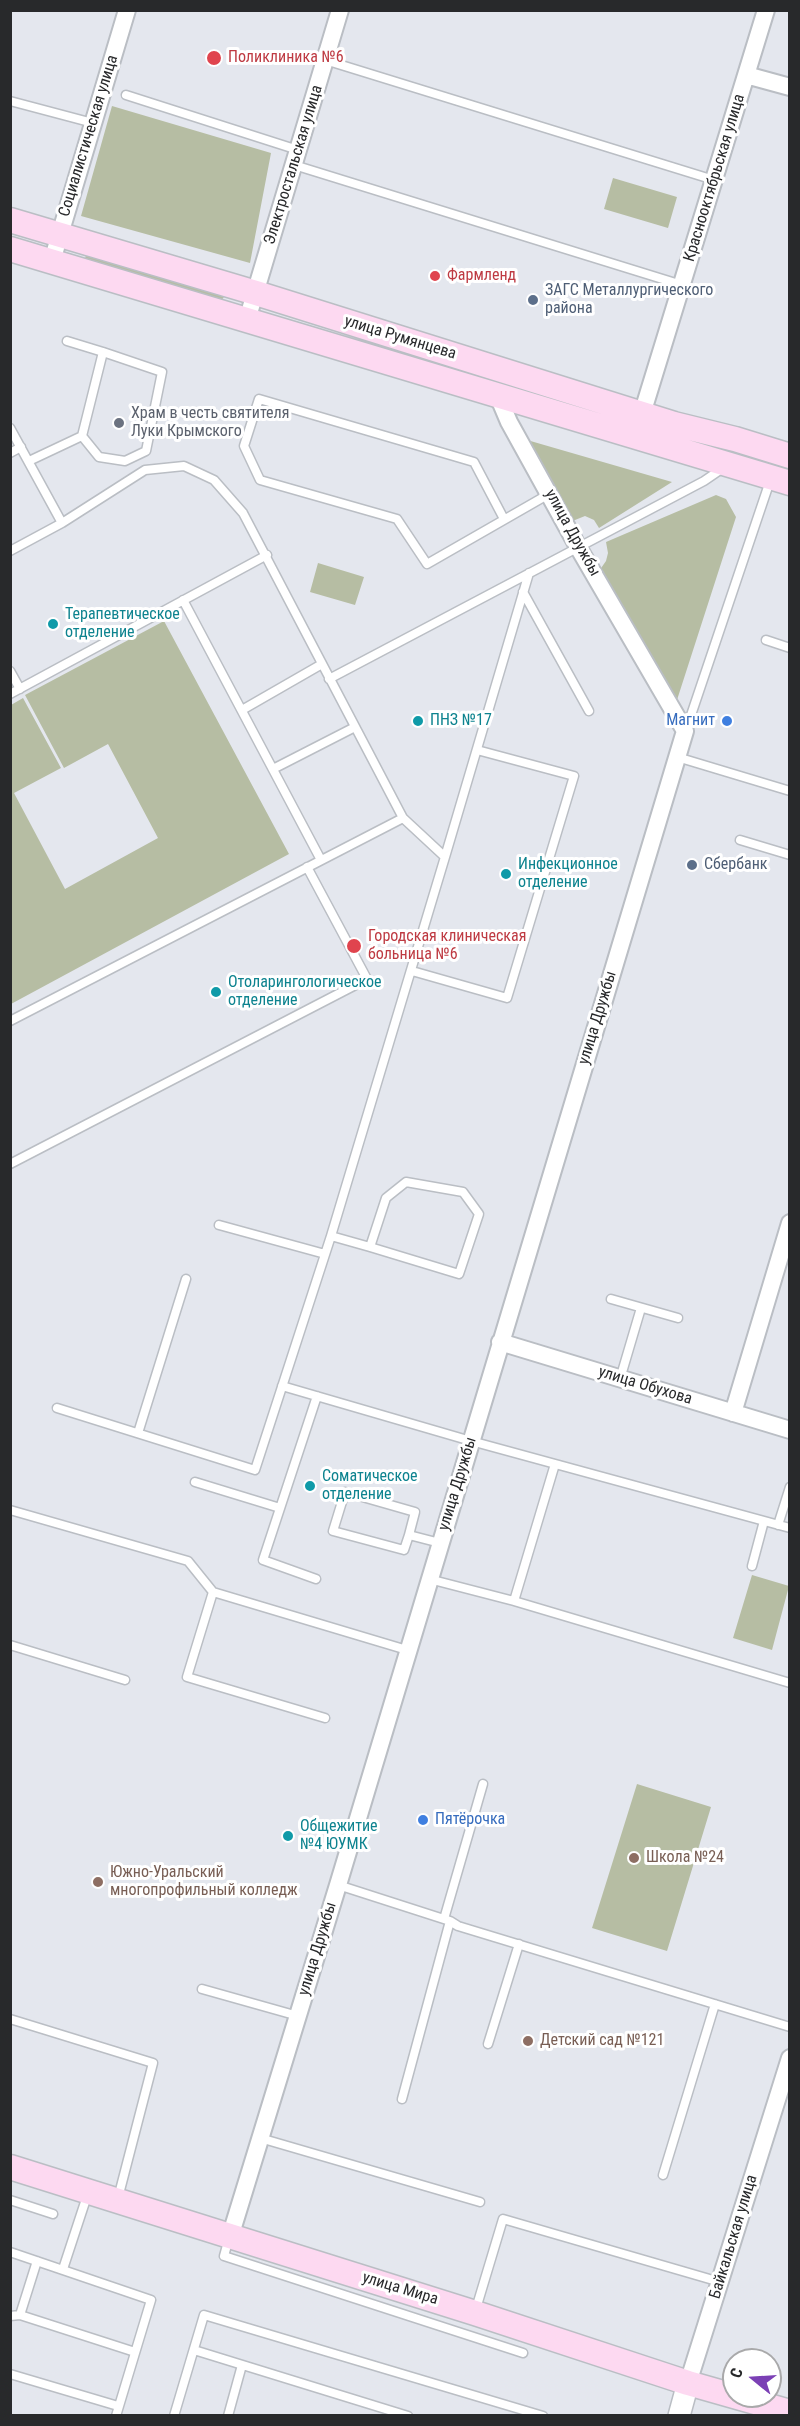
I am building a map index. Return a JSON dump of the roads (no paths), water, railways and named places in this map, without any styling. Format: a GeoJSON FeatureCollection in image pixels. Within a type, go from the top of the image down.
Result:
{"type":"FeatureCollection","features":[{"type":"Feature","properties":{"kind":"main road","name":"улица Румянцева"},"geometry":{"type":"LineString","coordinates":[[10,220],[256,293],[642,414],[789,456]]}},
{"type":"Feature","properties":{"kind":"main road","name":"улица Румянцева"},"geometry":{"type":"LineString","coordinates":[[10,249],[780,480]]}},
{"type":"Feature","properties":{"kind":"main road"},"geometry":{"type":"LineString","coordinates":[[732,466],[744,442]]}},
{"type":"Feature","properties":{"kind":"main road","name":"улица Мира"},"geometry":{"type":"LineString","coordinates":[[10,2167],[475,2313],[688,2384],[789,2412]]}},
{"type":"Feature","properties":{"kind":"street","name":"Социалистическая улица"},"geometry":{"type":"LineString","coordinates":[[52,261],[126,10]]}},
{"type":"Feature","properties":{"kind":"street","name":"Электростальская улица"},"geometry":{"type":"LineString","coordinates":[[247,320],[340,10]]}},
{"type":"Feature","properties":{"kind":"street","name":"Краснооктябрьская улица"},"geometry":{"type":"LineString","coordinates":[[642,414],[766,10]]}},
{"type":"Feature","properties":{"kind":"street"},"geometry":{"type":"LineString","coordinates":[[746,75],[789,87]]}},
{"type":"Feature","properties":{"kind":"street","name":"улица Дружбы"},"geometry":{"type":"LineString","coordinates":[[230,2236],[338,1885],[685,731],[578,547],[509,422],[498,396]]}},
{"type":"Feature","properties":{"kind":"street"},"geometry":{"type":"LineString","coordinates":[[733,1413],[789,1223]]}},
{"type":"Feature","properties":{"kind":"street","name":"улица Обухова"},"geometry":{"type":"LineString","coordinates":[[501,1342],[789,1430]]}},
{"type":"Feature","properties":{"kind":"street","name":"Байкальская улица"},"geometry":{"type":"LineString","coordinates":[[679,2415],[789,2058]]}},
{"type":"Feature","properties":{"kind":"lane"},"geometry":{"type":"LineString","coordinates":[[325,60],[714,180]]}},
{"type":"Feature","properties":{"kind":"lane"},"geometry":{"type":"LineString","coordinates":[[126,95],[296,158],[683,285]]}},
{"type":"Feature","properties":{"kind":"lane"},"geometry":{"type":"LineString","coordinates":[[10,102],[93,123]]}},
{"type":"Feature","properties":{"kind":"lane"},"geometry":{"type":"LineString","coordinates":[[67,341],[162,372],[146,452],[125,461],[99,457],[82,436]]}},
{"type":"Feature","properties":{"kind":"lane"},"geometry":{"type":"LineString","coordinates":[[82,436],[103,352]]}},
{"type":"Feature","properties":{"kind":"lane"},"geometry":{"type":"LineString","coordinates":[[504,519],[474,462],[259,399],[244,446],[260,480],[397,519],[428,564],[550,493]]}},
{"type":"Feature","properties":{"kind":"lane"},"geometry":{"type":"LineString","coordinates":[[10,428],[62,523]]}},
{"type":"Feature","properties":{"kind":"lane"},"geometry":{"type":"LineString","coordinates":[[29,461],[82,436]]}},
{"type":"Feature","properties":{"kind":"lane"},"geometry":{"type":"LineString","coordinates":[[10,453],[21,447]]}},
{"type":"Feature","properties":{"kind":"lane"},"geometry":{"type":"LineString","coordinates":[[10,551],[62,523],[145,470],[184,466],[214,480],[243,513],[267,555],[329,679],[403,818],[445,857]]}},
{"type":"Feature","properties":{"kind":"lane"},"geometry":{"type":"LineString","coordinates":[[329,679],[732,466]]}},
{"type":"Feature","properties":{"kind":"lane","name":"улица Дружбы"},"geometry":{"type":"LineString","coordinates":[[685,731],[780,480]]}},
{"type":"Feature","properties":{"kind":"lane"},"geometry":{"type":"LineString","coordinates":[[10,694],[267,555]]}},
{"type":"Feature","properties":{"kind":"lane"},"geometry":{"type":"LineString","coordinates":[[57,1408],[255,1470],[331,1236],[412,971],[529,573]]}},
{"type":"Feature","properties":{"kind":"lane"},"geometry":{"type":"LineString","coordinates":[[523,592],[589,711]]}},
{"type":"Feature","properties":{"kind":"lane"},"geometry":{"type":"LineString","coordinates":[[183,600],[321,860]]}},
{"type":"Feature","properties":{"kind":"lane"},"geometry":{"type":"LineString","coordinates":[[766,640],[789,648]]}},
{"type":"Feature","properties":{"kind":"lane"},"geometry":{"type":"LineString","coordinates":[[242,710],[322,664]]}},
{"type":"Feature","properties":{"kind":"lane"},"geometry":{"type":"LineString","coordinates":[[10,671],[20,689]]}},
{"type":"Feature","properties":{"kind":"lane"},"geometry":{"type":"LineString","coordinates":[[273,769],[355,727]]}},
{"type":"Feature","properties":{"kind":"lane"},"geometry":{"type":"LineString","coordinates":[[412,971],[507,998],[574,776],[477,750]]}},
{"type":"Feature","properties":{"kind":"lane"},"geometry":{"type":"LineString","coordinates":[[677,757],[789,791]]}},
{"type":"Feature","properties":{"kind":"lane"},"geometry":{"type":"LineString","coordinates":[[10,1021],[403,818]]}},
{"type":"Feature","properties":{"kind":"lane"},"geometry":{"type":"LineString","coordinates":[[740,840],[789,855]]}},
{"type":"Feature","properties":{"kind":"lane"},"geometry":{"type":"LineString","coordinates":[[10,1164],[367,979],[307,867]]}},
{"type":"Feature","properties":{"kind":"lane"},"geometry":{"type":"LineString","coordinates":[[331,1236],[459,1274],[479,1214],[463,1192],[406,1182],[386,1198],[370,1247]]}},
{"type":"Feature","properties":{"kind":"lane"},"geometry":{"type":"LineString","coordinates":[[219,1225],[325,1254]]}},
{"type":"Feature","properties":{"kind":"lane"},"geometry":{"type":"LineString","coordinates":[[138,1433],[186,1279]]}},
{"type":"Feature","properties":{"kind":"lane"},"geometry":{"type":"LineString","coordinates":[[611,1299],[678,1318]]}},
{"type":"Feature","properties":{"kind":"lane"},"geometry":{"type":"LineString","coordinates":[[620,1378],[641,1308]]}},
{"type":"Feature","properties":{"kind":"lane"},"geometry":{"type":"LineString","coordinates":[[282,1386],[471,1441],[789,1528]]}},
{"type":"Feature","properties":{"kind":"lane"},"geometry":{"type":"LineString","coordinates":[[316,1580],[263,1560],[317,1396]]}},
{"type":"Feature","properties":{"kind":"lane"},"geometry":{"type":"LineString","coordinates":[[514,1601],[555,1464]]}},
{"type":"Feature","properties":{"kind":"lane"},"geometry":{"type":"LineString","coordinates":[[195,1482],[280,1508]]}},
{"type":"Feature","properties":{"kind":"lane"},"geometry":{"type":"LineString","coordinates":[[778,1525],[789,1487]]}},
{"type":"Feature","properties":{"kind":"lane"},"geometry":{"type":"LineString","coordinates":[[345,1492],[415,1512],[409,1535],[404,1550],[333,1531],[345,1492]]}},
{"type":"Feature","properties":{"kind":"lane"},"geometry":{"type":"LineString","coordinates":[[10,1510],[188,1561],[213,1592],[407,1650]]}},
{"type":"Feature","properties":{"kind":"lane"},"geometry":{"type":"LineString","coordinates":[[752,1566],[764,1521]]}},
{"type":"Feature","properties":{"kind":"lane"},"geometry":{"type":"LineString","coordinates":[[409,1535],[440,1543]]}},
{"type":"Feature","properties":{"kind":"lane"},"geometry":{"type":"LineString","coordinates":[[429,1579],[514,1601],[789,1683]]}},
{"type":"Feature","properties":{"kind":"lane"},"geometry":{"type":"LineString","coordinates":[[213,1592],[187,1677],[326,1718]]}},
{"type":"Feature","properties":{"kind":"lane"},"geometry":{"type":"LineString","coordinates":[[10,1645],[126,1680]]}},
{"type":"Feature","properties":{"kind":"lane"},"geometry":{"type":"LineString","coordinates":[[402,2099],[483,1785]]}},
{"type":"Feature","properties":{"kind":"lane"},"geometry":{"type":"LineString","coordinates":[[338,1885],[447,1920],[458,1926],[789,2027]]}},
{"type":"Feature","properties":{"kind":"lane"},"geometry":{"type":"LineString","coordinates":[[488,2044],[519,1944]]}},
{"type":"Feature","properties":{"kind":"lane"},"geometry":{"type":"LineString","coordinates":[[202,1989],[298,2016]]}},
{"type":"Feature","properties":{"kind":"lane"},"geometry":{"type":"LineString","coordinates":[[663,2175],[715,2004]]}},
{"type":"Feature","properties":{"kind":"lane"},"geometry":{"type":"LineString","coordinates":[[10,2019],[153,2062],[118,2202]]}},
{"type":"Feature","properties":{"kind":"lane"},"geometry":{"type":"LineString","coordinates":[[260,2138],[480,2202]]}},
{"type":"Feature","properties":{"kind":"lane"},"geometry":{"type":"LineString","coordinates":[[63,2269],[88,2192]]}},
{"type":"Feature","properties":{"kind":"lane"},"geometry":{"type":"LineString","coordinates":[[10,2200],[53,2214]]}},
{"type":"Feature","properties":{"kind":"lane"},"geometry":{"type":"LineString","coordinates":[[475,2313],[503,2219],[720,2282]]}},
{"type":"Feature","properties":{"kind":"lane"},"geometry":{"type":"LineString","coordinates":[[230,2236],[224,2256],[523,2353]]}},
{"type":"Feature","properties":{"kind":"lane"},"geometry":{"type":"LineString","coordinates":[[10,2252],[151,2300],[117,2411],[10,2374]]}},
{"type":"Feature","properties":{"kind":"lane"},"geometry":{"type":"LineString","coordinates":[[37,2261],[15,2315],[135,2352]]}},
{"type":"Feature","properties":{"kind":"lane"},"geometry":{"type":"LineString","coordinates":[[174,2415],[204,2315],[543,2415]]}},
{"type":"Feature","properties":{"kind":"lane"},"geometry":{"type":"LineString","coordinates":[[194,2350],[408,2415]]}},
{"type":"Feature","properties":{"kind":"lane"},"geometry":{"type":"LineString","coordinates":[[228,2415],[242,2365]]}},
{"type":"Feature","properties":{"kind":"place","name":"Поликлиника №6"},"geometry":{"type":"Point","coordinates":[214,58]}},
{"type":"Feature","properties":{"kind":"place","name":"Фармленд"},"geometry":{"type":"Point","coordinates":[435,276]}},
{"type":"Feature","properties":{"kind":"place","name":"ЗАГС Металлургического района"},"geometry":{"type":"Point","coordinates":[533,300]}},
{"type":"Feature","properties":{"kind":"place","name":"Храм в честь святителя Луки Крымского"},"geometry":{"type":"Point","coordinates":[119,423]}},
{"type":"Feature","properties":{"kind":"place","name":"Терапевтическое отделение"},"geometry":{"type":"Point","coordinates":[53,624]}},
{"type":"Feature","properties":{"kind":"place","name":"ПНЗ №17"},"geometry":{"type":"Point","coordinates":[418,721]}},
{"type":"Feature","properties":{"kind":"place","name":"Магнит"},"geometry":{"type":"Point","coordinates":[727,721]}},
{"type":"Feature","properties":{"kind":"place","name":"Сбербанк"},"geometry":{"type":"Point","coordinates":[692,865]}},
{"type":"Feature","properties":{"kind":"place","name":"Инфекционное отделение"},"geometry":{"type":"Point","coordinates":[506,874]}},
{"type":"Feature","properties":{"kind":"place","name":"Городская клиническая больница №6"},"geometry":{"type":"Point","coordinates":[354,946]}},
{"type":"Feature","properties":{"kind":"place","name":"Отоларингологическое отделение"},"geometry":{"type":"Point","coordinates":[216,992]}},
{"type":"Feature","properties":{"kind":"place","name":"Соматическое отделение"},"geometry":{"type":"Point","coordinates":[310,1486]}},
{"type":"Feature","properties":{"kind":"place","name":"Пятёрочка"},"geometry":{"type":"Point","coordinates":[423,1820]}},
{"type":"Feature","properties":{"kind":"place","name":"Общежитие №4 ЮУМК"},"geometry":{"type":"Point","coordinates":[288,1836]}},
{"type":"Feature","properties":{"kind":"place","name":"Школа №24"},"geometry":{"type":"Point","coordinates":[634,1858]}},
{"type":"Feature","properties":{"kind":"place","name":"Южно-Уральский многопрофильный колледж"},"geometry":{"type":"Point","coordinates":[98,1882]}},
{"type":"Feature","properties":{"kind":"place","name":"Детский сад №121"},"geometry":{"type":"Point","coordinates":[528,2041]}}]}
